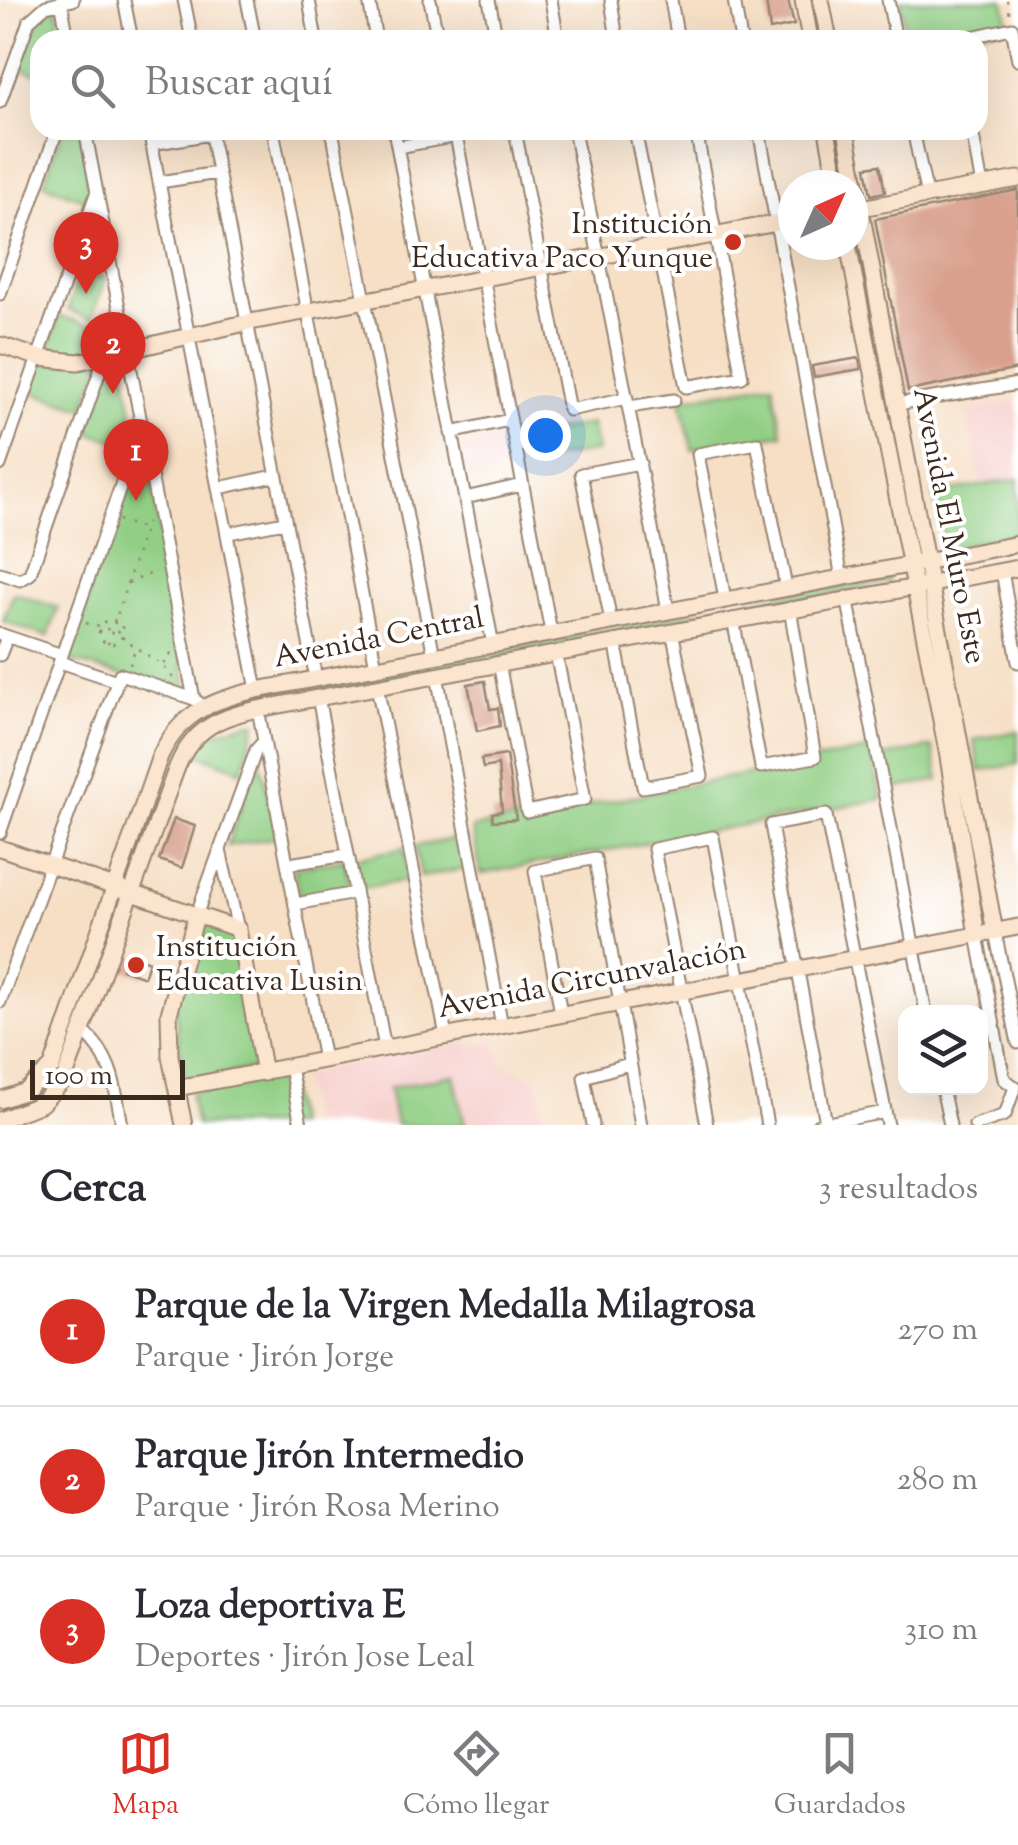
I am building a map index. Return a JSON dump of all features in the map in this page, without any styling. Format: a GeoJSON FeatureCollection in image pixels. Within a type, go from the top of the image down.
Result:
{"type":"FeatureCollection","features":[{"type":"Feature","properties":{"kind":"main road"},"geometry":{"type":"LineString","coordinates":[[803,0],[808,30]]}},
{"type":"Feature","properties":{"kind":"main road"},"geometry":{"type":"LineString","coordinates":[[821,0],[826,30]]}},
{"type":"Feature","properties":{"kind":"main road"},"geometry":{"type":"LineString","coordinates":[[829,140],[834,170]]}},
{"type":"Feature","properties":{"kind":"main road","name":"Avenida El Muro Este"},"geometry":{"type":"LineString","coordinates":[[848,140],[853,170]]}},
{"type":"Feature","properties":{"kind":"main road"},"geometry":{"type":"LineString","coordinates":[[868,207],[1018,179]]}},
{"type":"Feature","properties":{"kind":"main road"},"geometry":{"type":"LineString","coordinates":[[0,345],[40,358],[78,362],[245,323],[778,222]]}},
{"type":"Feature","properties":{"kind":"main road","name":"Avenida El Muro Este"},"geometry":{"type":"LineString","coordinates":[[868,251],[930,582],[978,935]]}},
{"type":"Feature","properties":{"kind":"main road","name":"Avenida El Muro Este"},"geometry":{"type":"LineString","coordinates":[[851,260],[912,585],[996,932]]}},
{"type":"Feature","properties":{"kind":"main road"},"geometry":{"type":"LineString","coordinates":[[874,383],[892,380]]}},
{"type":"Feature","properties":{"kind":"main road","name":"Avenida Central"},"geometry":{"type":"LineString","coordinates":[[0,1100],[26,1091],[52,1067],[168,740],[190,713],[194,699],[376,668],[1018,544]]}},
{"type":"Feature","properties":{"kind":"main road","name":"Avenida Central"},"geometry":{"type":"LineString","coordinates":[[216,721],[258,709],[498,663],[1010,570]]}},
{"type":"Feature","properties":{"kind":"main road"},"geometry":{"type":"LineString","coordinates":[[0,1120],[27,1112],[52,1095],[64,1080],[184,751],[216,721]]}},
{"type":"Feature","properties":{"kind":"main road"},"geometry":{"type":"LineString","coordinates":[[0,848],[238,929],[264,1073]]}},
{"type":"Feature","properties":{"kind":"main road"},"geometry":{"type":"LineString","coordinates":[[184,1125],[169,1014],[196,916]]}},
{"type":"Feature","properties":{"kind":"main road","name":"Avenida Circunvalación"},"geometry":{"type":"LineString","coordinates":[[177,1088],[1018,928]]}},
{"type":"Feature","properties":{"kind":"street"},"geometry":{"type":"LineString","coordinates":[[124,0],[130,30]]}},
{"type":"Feature","properties":{"kind":"street"},"geometry":{"type":"LineString","coordinates":[[184,0],[190,30]]}},
{"type":"Feature","properties":{"kind":"street"},"geometry":{"type":"LineString","coordinates":[[248,0],[253,30]]}},
{"type":"Feature","properties":{"kind":"street"},"geometry":{"type":"LineString","coordinates":[[309,0],[314,30]]}},
{"type":"Feature","properties":{"kind":"street"},"geometry":{"type":"LineString","coordinates":[[369,0],[374,30]]}},
{"type":"Feature","properties":{"kind":"street"},"geometry":{"type":"LineString","coordinates":[[430,0],[436,30]]}},
{"type":"Feature","properties":{"kind":"street"},"geometry":{"type":"LineString","coordinates":[[489,0],[495,30]]}},
{"type":"Feature","properties":{"kind":"street"},"geometry":{"type":"LineString","coordinates":[[551,0],[556,30]]}},
{"type":"Feature","properties":{"kind":"street"},"geometry":{"type":"LineString","coordinates":[[610,0],[615,30]]}},
{"type":"Feature","properties":{"kind":"street"},"geometry":{"type":"LineString","coordinates":[[671,0],[677,30]]}},
{"type":"Feature","properties":{"kind":"street"},"geometry":{"type":"LineString","coordinates":[[734,0],[740,30]]}},
{"type":"Feature","properties":{"kind":"street"},"geometry":{"type":"LineString","coordinates":[[888,0],[894,30]]}},
{"type":"Feature","properties":{"kind":"street"},"geometry":{"type":"LineString","coordinates":[[0,102],[29,21],[46,6],[65,1],[67,30]]}},
{"type":"Feature","properties":{"kind":"street"},"geometry":{"type":"LineString","coordinates":[[988,32],[1012,28],[1018,60]]}},
{"type":"Feature","properties":{"kind":"street"},"geometry":{"type":"LineString","coordinates":[[0,294],[53,140]]}},
{"type":"Feature","properties":{"kind":"street"},"geometry":{"type":"LineString","coordinates":[[88,140],[194,699]]}},
{"type":"Feature","properties":{"kind":"street"},"geometry":{"type":"LineString","coordinates":[[151,140],[258,690]]}},
{"type":"Feature","properties":{"kind":"street"},"geometry":{"type":"LineString","coordinates":[[152,144],[171,140]]}},
{"type":"Feature","properties":{"kind":"street"},"geometry":{"type":"LineString","coordinates":[[211,140],[316,679]]}},
{"type":"Feature","properties":{"kind":"street"},"geometry":{"type":"LineString","coordinates":[[274,140],[376,668]]}},
{"type":"Feature","properties":{"kind":"street"},"geometry":{"type":"LineString","coordinates":[[334,140],[434,656]]}},
{"type":"Feature","properties":{"kind":"street"},"geometry":{"type":"LineString","coordinates":[[396,140],[494,645]]}},
{"type":"Feature","properties":{"kind":"street"},"geometry":{"type":"LineString","coordinates":[[398,147],[427,140]]}},
{"type":"Feature","properties":{"kind":"street"},"geometry":{"type":"LineString","coordinates":[[457,140],[550,632]]}},
{"type":"Feature","properties":{"kind":"street"},"geometry":{"type":"LineString","coordinates":[[517,140],[569,410],[674,400]]}},
{"type":"Feature","properties":{"kind":"street"},"geometry":{"type":"LineString","coordinates":[[576,140],[668,610]]}},
{"type":"Feature","properties":{"kind":"street"},"geometry":{"type":"LineString","coordinates":[[637,140],[686,387],[742,376],[698,140]]}},
{"type":"Feature","properties":{"kind":"street"},"geometry":{"type":"LineString","coordinates":[[762,140],[778,194]]}},
{"type":"Feature","properties":{"kind":"street"},"geometry":{"type":"LineString","coordinates":[[915,140],[927,196]]}},
{"type":"Feature","properties":{"kind":"street"},"geometry":{"type":"LineString","coordinates":[[974,140],[982,186]]}},
{"type":"Feature","properties":{"kind":"street"},"geometry":{"type":"LineString","coordinates":[[160,182],[217,173]]}},
{"type":"Feature","properties":{"kind":"street"},"geometry":{"type":"LineString","coordinates":[[0,465],[98,191]]}},
{"type":"Feature","properties":{"kind":"street"},"geometry":{"type":"LineString","coordinates":[[792,260],[842,578]]}},
{"type":"Feature","properties":{"kind":"street"},"geometry":{"type":"LineString","coordinates":[[0,574],[25,579],[106,356]]}},
{"type":"Feature","properties":{"kind":"street"},"geometry":{"type":"LineString","coordinates":[[897,404],[1018,384]]}},
{"type":"Feature","properties":{"kind":"street"},"geometry":{"type":"LineString","coordinates":[[451,432],[509,420]]}},
{"type":"Feature","properties":{"kind":"street"},"geometry":{"type":"LineString","coordinates":[[0,832],[143,424]]}},
{"type":"Feature","properties":{"kind":"street"},"geometry":{"type":"LineString","coordinates":[[726,598],[698,454],[757,443],[786,587]]}},
{"type":"Feature","properties":{"kind":"street"},"geometry":{"type":"LineString","coordinates":[[611,621],[581,474],[640,463]]}},
{"type":"Feature","properties":{"kind":"street"},"geometry":{"type":"LineString","coordinates":[[219,488],[275,476]]}},
{"type":"Feature","properties":{"kind":"street"},"geometry":{"type":"LineString","coordinates":[[465,498],[522,486]]}},
{"type":"Feature","properties":{"kind":"street"},"geometry":{"type":"LineString","coordinates":[[228,533],[284,522]]}},
{"type":"Feature","properties":{"kind":"street"},"geometry":{"type":"LineString","coordinates":[[1010,570],[1018,662]]}},
{"type":"Feature","properties":{"kind":"street"},"geometry":{"type":"LineString","coordinates":[[847,598],[924,1005]]}},
{"type":"Feature","properties":{"kind":"street"},"geometry":{"type":"LineString","coordinates":[[732,619],[760,767],[816,757],[790,608]]}},
{"type":"Feature","properties":{"kind":"street"},"geometry":{"type":"LineString","coordinates":[[615,642],[643,787],[702,776],[672,630]]}},
{"type":"Feature","properties":{"kind":"street"},"geometry":{"type":"LineString","coordinates":[[0,656],[3,635],[61,658],[194,699],[216,721]]}},
{"type":"Feature","properties":{"kind":"street"},"geometry":{"type":"LineString","coordinates":[[498,663],[526,812],[585,799],[556,652]]}},
{"type":"Feature","properties":{"kind":"street"},"geometry":{"type":"LineString","coordinates":[[437,675],[502,1026]]}},
{"type":"Feature","properties":{"kind":"street"},"geometry":{"type":"LineString","coordinates":[[0,1002],[121,677]]}},
{"type":"Feature","properties":{"kind":"street"},"geometry":{"type":"LineString","coordinates":[[378,686],[446,1036]]}},
{"type":"Feature","properties":{"kind":"street"},"geometry":{"type":"LineString","coordinates":[[318,698],[386,1048]]}},
{"type":"Feature","properties":{"kind":"street"},"geometry":{"type":"LineString","coordinates":[[258,709],[324,1060]]}},
{"type":"Feature","properties":{"kind":"street"},"geometry":{"type":"LineString","coordinates":[[196,916],[256,750],[264,741]]}},
{"type":"Feature","properties":{"kind":"street"},"geometry":{"type":"LineString","coordinates":[[826,815],[886,1119],[822,1124],[795,970],[770,825],[826,815]]}},
{"type":"Feature","properties":{"kind":"street"},"geometry":{"type":"LineString","coordinates":[[707,1125],[654,849],[713,837],[768,1125]]}},
{"type":"Feature","properties":{"kind":"street"},"geometry":{"type":"LineString","coordinates":[[220,849],[238,929]]}},
{"type":"Feature","properties":{"kind":"street"},"geometry":{"type":"LineString","coordinates":[[289,864],[347,855]]}},
{"type":"Feature","properties":{"kind":"street"},"geometry":{"type":"LineString","coordinates":[[561,1014],[535,871],[595,858],[641,1125]]}},
{"type":"Feature","properties":{"kind":"street"},"geometry":{"type":"LineString","coordinates":[[296,904],[355,893]]}},
{"type":"Feature","properties":{"kind":"street"},"geometry":{"type":"LineString","coordinates":[[996,932],[1014,997],[1018,1043]]}},
{"type":"Feature","properties":{"kind":"street"},"geometry":{"type":"LineString","coordinates":[[975,1125],[1005,1115],[1016,1086],[1004,1079],[978,935]]}},
{"type":"Feature","properties":{"kind":"street"},"geometry":{"type":"LineString","coordinates":[[84,1032],[104,1050],[122,1125]]}},
{"type":"Feature","properties":{"kind":"street"},"geometry":{"type":"LineString","coordinates":[[593,1125],[584,1078],[629,1064]]}},
{"type":"Feature","properties":{"kind":"street"},"geometry":{"type":"LineString","coordinates":[[290,1068],[301,1125]]}},
{"type":"Feature","properties":{"kind":"street"},"geometry":{"type":"LineString","coordinates":[[944,1095],[950,1125]]}},
{"type":"Feature","properties":{"kind":"path"},"geometry":{"type":"LineString","coordinates":[[1007,0],[1012,28]]}},
{"type":"Feature","properties":{"kind":"path"},"geometry":{"type":"LineString","coordinates":[[122,504],[117,520],[145,530]]}},
{"type":"Feature","properties":{"kind":"path"},"geometry":{"type":"LineString","coordinates":[[108,644],[149,517]]}},
{"type":"Feature","properties":{"kind":"path"},"geometry":{"type":"LineString","coordinates":[[126,584],[162,569]]}},
{"type":"Feature","properties":{"kind":"path"},"geometry":{"type":"LineString","coordinates":[[100,628],[114,620],[120,622],[122,635]]}},
{"type":"Feature","properties":{"kind":"path"},"geometry":{"type":"LineString","coordinates":[[82,621],[122,635],[163,666],[194,699]]}},
{"type":"Feature","properties":{"kind":"path"},"geometry":{"type":"LineString","coordinates":[[100,628],[100,638],[108,644]]}},
{"type":"Feature","properties":{"kind":"path"},"geometry":{"type":"LineString","coordinates":[[108,644],[122,635]]}},
{"type":"Feature","properties":{"kind":"path"},"geometry":{"type":"LineString","coordinates":[[163,666],[178,644],[182,663]]}},
{"type":"Feature","properties":{"kind":"path"},"geometry":{"type":"LineString","coordinates":[[121,677],[135,648]]}},
{"type":"Feature","properties":{"kind":"shaded area"},"geometry":{"type":"Polygon","coordinates":[[[1018,401],[1018,479],[981,486],[967,411],[1018,401]]]}},
{"type":"Feature","properties":{"kind":"shaded area"},"geometry":{"type":"Polygon","coordinates":[[[506,438],[512,470],[467,479],[460,448],[506,438]]]}},
{"type":"Feature","properties":{"kind":"shaded area"},"geometry":{"type":"Polygon","coordinates":[[[495,1036],[501,1065],[537,1079],[544,1125],[311,1125],[302,1075],[468,1041],[469,1046],[481,1044],[495,1036]]]}},
{"type":"Feature","properties":{"kind":"green space"},"geometry":{"type":"Polygon","coordinates":[[[900,0],[1004,0],[1009,27],[985,30],[905,30],[900,0]]]}},
{"type":"Feature","properties":{"kind":"green space"},"geometry":{"type":"Polygon","coordinates":[[[57,8],[61,30],[34,30],[43,11],[57,8]]]}},
{"type":"Feature","properties":{"kind":"green space"},"geometry":{"type":"Polygon","coordinates":[[[30,40],[30,72],[17,68],[30,40]]]}},
{"type":"Feature","properties":{"kind":"green space"},"geometry":{"type":"Polygon","coordinates":[[[59,140],[84,140],[94,188],[88,201],[44,184],[59,140]]]}},
{"type":"Feature","properties":{"kind":"green space"},"geometry":{"type":"Polygon","coordinates":[[[80,269],[106,278],[91,319],[68,310],[80,269]]]}},
{"type":"Feature","properties":{"kind":"green space"},"geometry":{"type":"Polygon","coordinates":[[[60,316],[124,335],[123,346],[94,354],[46,353],[60,316]]]}},
{"type":"Feature","properties":{"kind":"green space"},"geometry":{"type":"Polygon","coordinates":[[[102,360],[84,408],[30,392],[41,363],[102,360]]]}},
{"type":"Feature","properties":{"kind":"green space"},"geometry":{"type":"Polygon","coordinates":[[[124,361],[134,424],[127,444],[83,431],[108,363],[124,361]]]}},
{"type":"Feature","properties":{"kind":"green space"},"geometry":{"type":"Polygon","coordinates":[[[773,383],[782,434],[692,450],[681,399],[773,383]]]}},
{"type":"Feature","properties":{"kind":"green space"},"geometry":{"type":"Polygon","coordinates":[[[591,424],[597,451],[551,459],[546,432],[591,424]]]}},
{"type":"Feature","properties":{"kind":"green space"},"geometry":{"type":"Polygon","coordinates":[[[143,434],[188,694],[63,659],[143,434]]]}},
{"type":"Feature","properties":{"kind":"green space"},"geometry":{"type":"Polygon","coordinates":[[[1018,479],[1018,534],[949,547],[944,544],[934,494],[1018,479]]]}},
{"type":"Feature","properties":{"kind":"green space"},"geometry":{"type":"Polygon","coordinates":[[[888,574],[889,582],[225,712],[219,706],[888,574]]]}},
{"type":"Feature","properties":{"kind":"green space"},"geometry":{"type":"Polygon","coordinates":[[[14,593],[58,608],[48,637],[3,621],[14,593]]]}},
{"type":"Feature","properties":{"kind":"green space"},"geometry":{"type":"Polygon","coordinates":[[[194,715],[202,724],[133,876],[123,873],[165,752],[194,715]]]}},
{"type":"Feature","properties":{"kind":"green space"},"geometry":{"type":"Polygon","coordinates":[[[256,723],[242,771],[191,751],[210,734],[256,723]]]}},
{"type":"Feature","properties":{"kind":"green space"},"geometry":{"type":"Polygon","coordinates":[[[1018,731],[1018,764],[980,771],[974,740],[1018,731]]]}},
{"type":"Feature","properties":{"kind":"green space"},"geometry":{"type":"Polygon","coordinates":[[[932,747],[939,780],[888,790],[882,757],[932,747]]]}},
{"type":"Feature","properties":{"kind":"green space"},"geometry":{"type":"Polygon","coordinates":[[[872,749],[882,799],[481,874],[472,828],[872,749]]]}},
{"type":"Feature","properties":{"kind":"green space"},"geometry":{"type":"Polygon","coordinates":[[[259,755],[278,837],[227,846],[259,755]]]}},
{"type":"Feature","properties":{"kind":"green space"},"geometry":{"type":"Polygon","coordinates":[[[465,837],[471,868],[421,877],[415,846],[465,837]]]}},
{"type":"Feature","properties":{"kind":"green space"},"geometry":{"type":"Polygon","coordinates":[[[404,848],[410,880],[359,888],[352,859],[404,848]]]}},
{"type":"Feature","properties":{"kind":"green space"},"geometry":{"type":"Polygon","coordinates":[[[344,859],[351,892],[301,901],[294,868],[344,859]]]}},
{"type":"Feature","properties":{"kind":"green space"},"geometry":{"type":"Polygon","coordinates":[[[201,920],[234,933],[260,1067],[183,1083],[175,1006],[201,920]]]}},
{"type":"Feature","properties":{"kind":"green space"},"geometry":{"type":"Polygon","coordinates":[[[454,1075],[465,1125],[396,1125],[389,1088],[454,1075]]]}},
{"type":"Feature","properties":{"kind":"green space"},"geometry":{"type":"Polygon","coordinates":[[[286,1076],[296,1125],[196,1125],[190,1094],[286,1076]]]}},
{"type":"Feature","properties":{"kind":"building"},"geometry":{"type":"Polygon","coordinates":[[[788,0],[794,25],[770,30],[766,1],[788,0]]]}},
{"type":"Feature","properties":{"kind":"building"},"geometry":{"type":"Polygon","coordinates":[[[880,165],[885,192],[871,195],[866,167],[880,165]]]}},
{"type":"Feature","properties":{"kind":"building"},"geometry":{"type":"Polygon","coordinates":[[[1018,190],[1018,369],[908,391],[875,219],[1018,190]]]}},
{"type":"Feature","properties":{"kind":"building"},"geometry":{"type":"Polygon","coordinates":[[[859,358],[861,369],[814,377],[812,366],[859,358]]]}},
{"type":"Feature","properties":{"kind":"building"},"geometry":{"type":"Polygon","coordinates":[[[485,681],[490,709],[498,708],[500,726],[477,731],[468,684],[485,681]]]}},
{"type":"Feature","properties":{"kind":"building"},"geometry":{"type":"Polygon","coordinates":[[[506,755],[516,819],[493,821],[492,813],[502,811],[498,765],[483,768],[481,759],[506,755]]]}},
{"type":"Feature","properties":{"kind":"building"},"geometry":{"type":"Polygon","coordinates":[[[174,819],[195,826],[182,868],[159,860],[174,819]]]}},
{"type":"Feature","properties":{"kind":"building","name":"Institución Educativa Lusin"},"geometry":{"type":"Polygon","coordinates":[[[128,954],[149,962],[144,977],[122,969],[128,954]]]}},
{"type":"Feature","properties":{"kind":"place","name":"Institución Educativa Paco Yunque"},"geometry":{"type":"Point","coordinates":[733,242]}},
{"type":"Feature","properties":{"kind":"place","name":"Loza deportiva E"},"geometry":{"type":"Point","coordinates":[86,294]}},
{"type":"Feature","properties":{"kind":"place","name":"Parque Jirón Intermedio"},"geometry":{"type":"Point","coordinates":[113,394]}},
{"type":"Feature","properties":{"kind":"place","name":"Parque de la Virgen Medalla Milagrosa"},"geometry":{"type":"Point","coordinates":[136,501]}},
{"type":"Feature","properties":{"kind":"place","name":"Institución Educativa Lusin"},"geometry":{"type":"Point","coordinates":[136,965]}}]}
